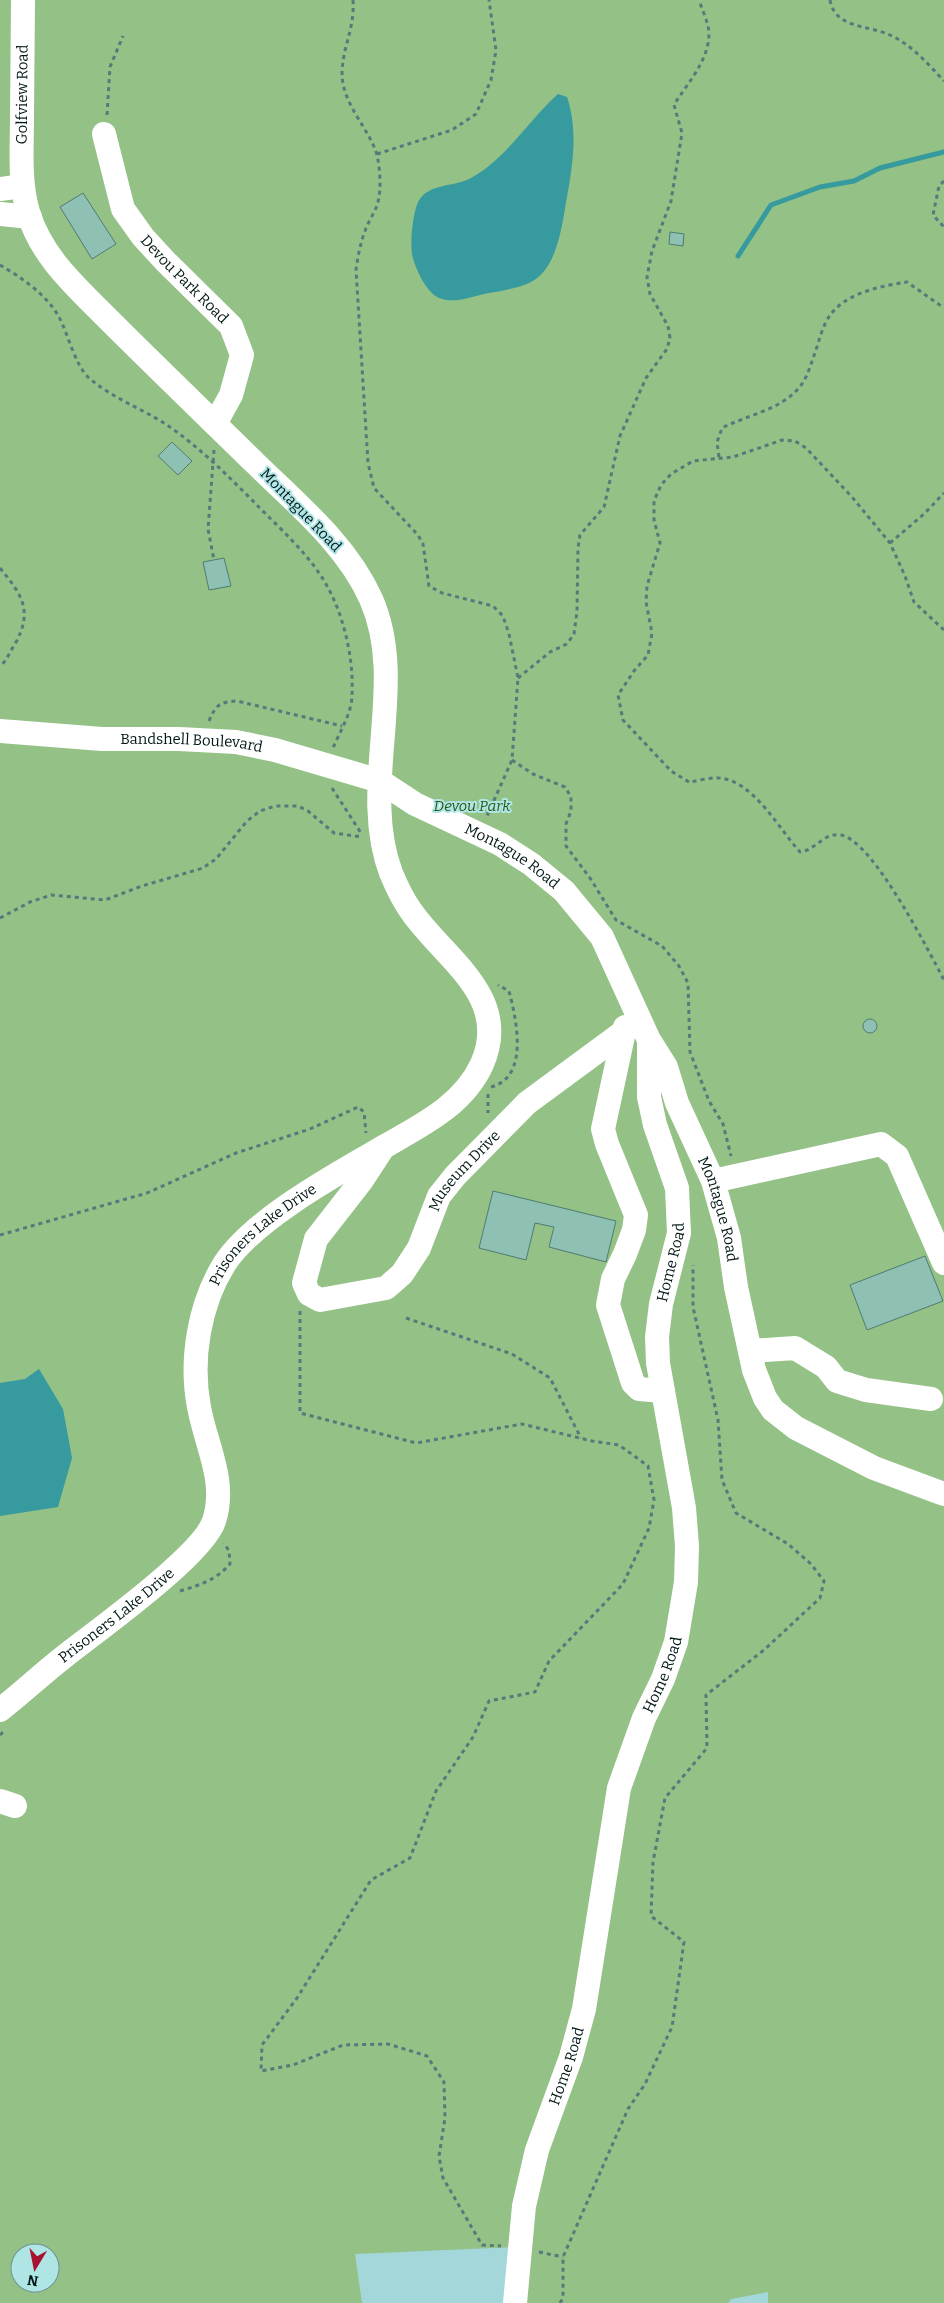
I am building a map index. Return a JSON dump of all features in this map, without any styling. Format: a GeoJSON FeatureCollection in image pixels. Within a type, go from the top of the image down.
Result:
{"type":"FeatureCollection","features":[{"type":"Feature","properties":{"kind":"street","name":"Golfview Road"},"geometry":{"type":"LineString","coordinates":[[11,187],[23,0]]}},
{"type":"Feature","properties":{"kind":"street","name":"Devou Park Road"},"geometry":{"type":"LineString","coordinates":[[104,134],[123,209],[142,236],[231,326],[242,355],[231,395],[215,424]]}},
{"type":"Feature","properties":{"kind":"street","name":"Montague Road"},"geometry":{"type":"LineString","coordinates":[[11,187],[30,217],[45,251],[59,269],[300,506],[345,555],[358,574],[374,604],[381,630],[386,668],[380,781],[422,808],[473,830],[531,864],[564,890],[602,937],[649,1040],[666,1067],[677,1103],[723,1179],[736,1287],[750,1351],[765,1398],[774,1410],[796,1428],[874,1468],[944,1494]]}},
{"type":"Feature","properties":{"kind":"street"},"geometry":{"type":"LineString","coordinates":[[0,214],[30,217]]}},
{"type":"Feature","properties":{"kind":"street","name":"Bandshell Boulevard"},"geometry":{"type":"LineString","coordinates":[[0,731],[102,739],[179,739],[236,742],[284,752],[380,781]]}},
{"type":"Feature","properties":{"kind":"street","name":"Prisoners Lake Drive"},"geometry":{"type":"LineString","coordinates":[[0,1710],[196,1550],[208,1535],[214,1521],[219,1495],[218,1475],[199,1407],[195,1370],[198,1338],[210,1294],[224,1265],[246,1238],[316,1188],[362,1170],[384,1147],[427,1123],[464,1094],[476,1076],[486,1055],[490,1027],[488,1013],[477,989],[410,910],[392,875],[380,832],[380,781]]}},
{"type":"Feature","properties":{"kind":"street"},"geometry":{"type":"LineString","coordinates":[[630,998],[628,1019],[622,1033],[603,1129],[607,1144],[636,1215],[634,1230],[613,1279],[608,1305],[633,1383],[639,1389],[663,1391]]}},
{"type":"Feature","properties":{"kind":"street","name":"Museum Drive"},"geometry":{"type":"LineString","coordinates":[[312,1292],[386,1288],[392,1283],[402,1274],[418,1248],[439,1196],[455,1176],[527,1103],[622,1033]]}},
{"type":"Feature","properties":{"kind":"street","name":"Home Road"},"geometry":{"type":"LineString","coordinates":[[515,2303],[524,2206],[538,2150],[571,2057],[584,2009],[620,1788],[644,1718],[666,1670],[682,1616],[687,1546],[684,1508],[658,1363],[657,1337],[661,1304],[679,1234],[678,1188],[655,1125],[649,1097],[649,1040]]}},
{"type":"Feature","properties":{"kind":"street"},"geometry":{"type":"LineString","coordinates":[[723,1179],[881,1144],[897,1156],[944,1263]]}},
{"type":"Feature","properties":{"kind":"street"},"geometry":{"type":"LineString","coordinates":[[312,1292],[316,1239],[362,1170]]}},
{"type":"Feature","properties":{"kind":"street"},"geometry":{"type":"LineString","coordinates":[[750,1351],[795,1348],[826,1367],[837,1381],[866,1390],[931,1399]]}},
{"type":"Feature","properties":{"kind":"path"},"geometry":{"type":"LineString","coordinates":[[353,0],[351,32],[344,50],[343,85],[351,107],[377,154],[379,171],[378,203],[364,234],[356,270],[368,463],[374,488],[418,534],[423,544],[429,586],[442,593],[493,606],[503,616],[509,634],[518,678],[512,760],[488,816],[473,830]]}},
{"type":"Feature","properties":{"kind":"path"},"geometry":{"type":"LineString","coordinates":[[377,154],[452,130],[476,114],[491,80],[496,50],[489,0]]}},
{"type":"Feature","properties":{"kind":"path"},"geometry":{"type":"LineString","coordinates":[[518,678],[550,652],[567,644],[574,634],[578,611],[578,548],[580,535],[604,507],[620,436],[646,378],[667,349],[670,338],[668,326],[650,294],[647,277],[652,251],[671,201],[682,133],[674,105],[705,55],[708,43],[708,28],[699,0]]}},
{"type":"Feature","properties":{"kind":"path"},"geometry":{"type":"LineString","coordinates":[[830,0],[831,8],[846,23],[890,34],[916,52],[944,81]]}},
{"type":"Feature","properties":{"kind":"path"},"geometry":{"type":"LineString","coordinates":[[104,134],[110,67],[123,36]]}},
{"type":"Feature","properties":{"kind":"path"},"geometry":{"type":"LineString","coordinates":[[944,181],[939,186],[933,215],[944,227]]}},
{"type":"Feature","properties":{"kind":"path"},"geometry":{"type":"LineString","coordinates":[[0,265],[40,294],[58,316],[87,376],[111,394],[166,425],[213,461],[299,548],[323,579],[339,614],[347,645],[352,696],[348,716],[331,754]]}},
{"type":"Feature","properties":{"kind":"path"},"geometry":{"type":"LineString","coordinates":[[719,457],[717,442],[722,428],[741,418],[769,408],[796,392],[805,380],[830,314],[846,300],[881,286],[907,282],[944,308]]}},
{"type":"Feature","properties":{"kind":"path"},"geometry":{"type":"LineString","coordinates":[[214,560],[208,530],[215,424]]}},
{"type":"Feature","properties":{"kind":"path"},"geometry":{"type":"LineString","coordinates":[[944,630],[914,602],[890,543],[852,498],[806,448],[795,441],[782,440],[758,450],[733,457],[693,461],[671,474],[660,486],[654,501],[654,520],[660,543],[647,586],[646,602],[652,633],[648,655],[618,695],[624,720],[671,771],[689,782],[719,778],[732,781],[756,797],[800,852],[808,851],[831,836],[842,835],[860,845],[879,867],[944,980]]}},
{"type":"Feature","properties":{"kind":"path"},"geometry":{"type":"LineString","coordinates":[[890,543],[924,514],[944,493]]}},
{"type":"Feature","properties":{"kind":"path"},"geometry":{"type":"LineString","coordinates":[[0,568],[16,587],[23,600],[24,614],[20,634],[0,666]]}},
{"type":"Feature","properties":{"kind":"path"},"geometry":{"type":"LineString","coordinates":[[512,760],[533,774],[565,787],[571,797],[571,811],[566,824],[566,846],[590,878],[616,920],[662,946],[679,966],[688,983],[690,1052],[709,1101],[723,1124],[730,1152],[723,1179]]}},
{"type":"Feature","properties":{"kind":"path"},"geometry":{"type":"LineString","coordinates":[[0,918],[30,902],[51,895],[105,900],[203,868],[220,854],[247,821],[260,811],[275,806],[298,806],[308,811],[334,833],[364,837],[336,797],[329,780]]}},
{"type":"Feature","properties":{"kind":"path"},"geometry":{"type":"LineString","coordinates":[[488,1088],[488,1118]]}},
{"type":"Feature","properties":{"kind":"path"},"geometry":{"type":"LineString","coordinates":[[0,1235],[147,1193],[236,1153],[310,1129],[358,1107],[364,1112],[367,1123],[362,1170]]}},
{"type":"Feature","properties":{"kind":"path"},"geometry":{"type":"LineString","coordinates":[[560,2303],[563,2298],[563,2257],[628,2109],[645,2084],[672,2027],[684,1942],[651,1916],[653,1862],[665,1798],[707,1748],[706,1695],[764,1650],[820,1598],[824,1581],[811,1564],[788,1544],[736,1513],[722,1480],[718,1420],[693,1306],[693,1258]]}},
{"type":"Feature","properties":{"kind":"path"},"geometry":{"type":"LineString","coordinates":[[312,1292],[298,1321],[300,1413],[416,1443],[522,1424],[582,1439],[619,1445],[648,1466],[654,1500],[649,1528],[623,1584],[549,1661],[535,1692],[489,1701],[473,1737],[436,1791],[410,1858],[371,1880],[298,1998],[262,2045],[261,2071],[293,2066],[343,2045],[388,2044],[427,2056],[444,2082],[445,2118],[439,2156],[443,2178],[482,2245],[519,2247]]}},
{"type":"Feature","properties":{"kind":"path"},"geometry":{"type":"LineString","coordinates":[[406,1318],[512,1354],[550,1378],[582,1439]]}},
{"type":"Feature","properties":{"kind":"green space","name":"Devou Park"},"geometry":{"type":"Polygon","coordinates":[[[0,0],[944,0],[944,2303],[768,2303],[768,2292],[731,2299],[728,2303],[515,2303],[518,2247],[355,2254],[362,2303],[0,2303],[0,0]]]}},
{"type":"Feature","properties":{"kind":"water"},"geometry":{"type":"Polygon","coordinates":[[[558,94],[567,97],[572,121],[573,147],[571,172],[561,232],[547,267],[531,282],[508,290],[461,299],[444,300],[439,298],[430,291],[423,281],[414,263],[412,253],[415,210],[420,199],[430,190],[465,181],[484,170],[506,150],[558,94]]]}},
{"type":"Feature","properties":{"kind":"water"},"geometry":{"type":"Polygon","coordinates":[[[39,1369],[63,1409],[72,1458],[58,1507],[0,1516],[0,1383],[25,1379],[39,1369]]]}},
{"type":"Feature","properties":{"kind":"building"},"geometry":{"type":"Polygon","coordinates":[[[83,193],[116,244],[92,259],[60,207],[83,193]]]}},
{"type":"Feature","properties":{"kind":"building"},"geometry":{"type":"Polygon","coordinates":[[[670,232],[684,234],[683,246],[669,244],[670,232]]]}},
{"type":"Feature","properties":{"kind":"building"},"geometry":{"type":"Polygon","coordinates":[[[172,442],[192,461],[178,475],[158,456],[172,442]]]}},
{"type":"Feature","properties":{"kind":"building"},"geometry":{"type":"Polygon","coordinates":[[[224,558],[231,586],[209,590],[203,562],[224,558]]]}},
{"type":"Feature","properties":{"kind":"building"},"geometry":{"type":"Polygon","coordinates":[[[870,1019],[875,1021],[877,1026],[875,1031],[870,1033],[865,1031],[863,1026],[865,1021],[870,1019]]]}},
{"type":"Feature","properties":{"kind":"building"},"geometry":{"type":"Polygon","coordinates":[[[493,1191],[616,1221],[606,1262],[549,1247],[554,1227],[535,1223],[526,1260],[479,1248],[493,1191]]]}},
{"type":"Feature","properties":{"kind":"building"},"geometry":{"type":"Polygon","coordinates":[[[925,1256],[943,1301],[867,1330],[850,1285],[925,1256]]]}},
{"type":"Feature","properties":{"kind":"waterway"},"geometry":{"type":"LineString","coordinates":[[738,256],[771,205],[820,187],[854,181],[880,168],[944,152]]}}]}
